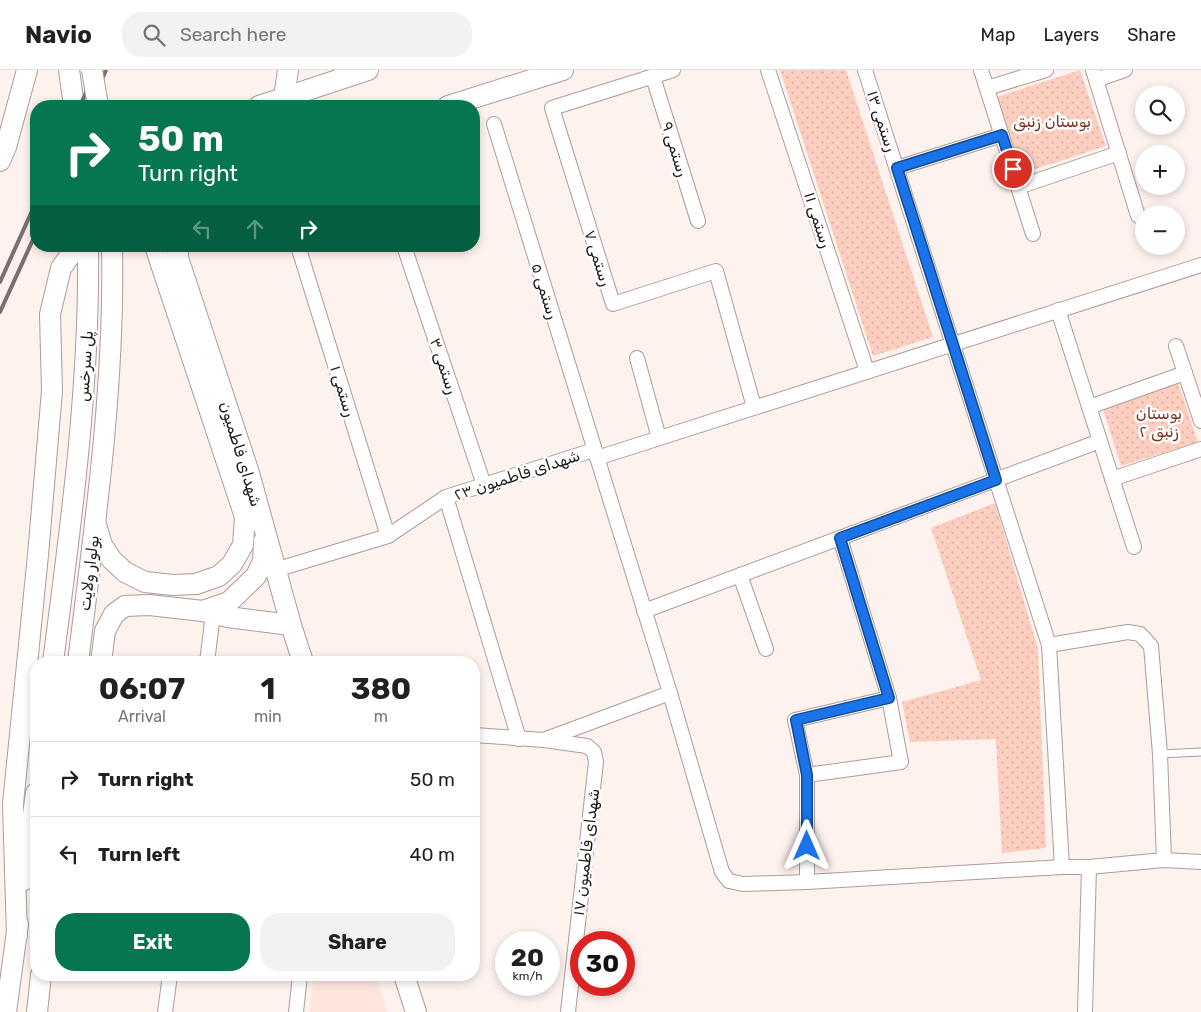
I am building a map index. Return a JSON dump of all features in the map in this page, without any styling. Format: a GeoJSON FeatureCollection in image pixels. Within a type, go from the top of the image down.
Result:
{"type":"FeatureCollection","features":[{"type":"Feature","properties":{"kind":"main road"},"geometry":{"type":"LineString","coordinates":[[0,120],[15,70]]}},
{"type":"Feature","properties":{"kind":"main road"},"geometry":{"type":"LineString","coordinates":[[0,161],[6,147],[27,70]]}},
{"type":"Feature","properties":{"kind":"main road"},"geometry":{"type":"LineString","coordinates":[[69,70],[73,100]]}},
{"type":"Feature","properties":{"kind":"main road"},"geometry":{"type":"LineString","coordinates":[[92,70],[97,100]]}},
{"type":"Feature","properties":{"kind":"main road"},"geometry":{"type":"LineString","coordinates":[[284,98],[288,70]]}},
{"type":"Feature","properties":{"kind":"main road"},"geometry":{"type":"LineString","coordinates":[[467,100],[563,70]]}},
{"type":"Feature","properties":{"kind":"main road"},"geometry":{"type":"LineString","coordinates":[[278,100],[360,71]]}},
{"type":"Feature","properties":{"kind":"main road"},"geometry":{"type":"LineString","coordinates":[[17,936],[13,804],[51,410],[50,314],[61,268],[73,252]]}},
{"type":"Feature","properties":{"kind":"main road","name":"پل سرخس"},"geometry":{"type":"LineString","coordinates":[[75,485],[86,356],[88,252]]}},
{"type":"Feature","properties":{"kind":"main road","name":"پل سرخس"},"geometry":{"type":"LineString","coordinates":[[100,483],[111,351],[112,252]]}},
{"type":"Feature","properties":{"kind":"main road"},"geometry":{"type":"LineString","coordinates":[[95,520],[102,545],[112,560],[125,572],[145,582],[173,585],[196,584],[219,576],[232,564],[243,545],[244,517],[157,252]]}},
{"type":"Feature","properties":{"kind":"main road","name":"شهدای فاطمیون"},"geometry":{"type":"LineString","coordinates":[[178,252],[178,258],[249,473],[275,570],[301,656]]}},
{"type":"Feature","properties":{"kind":"main road","name":"بولوار ولایت"},"geometry":{"type":"LineString","coordinates":[[79,656],[100,483]]}},
{"type":"Feature","properties":{"kind":"main road","name":"بولوار ولایت"},"geometry":{"type":"LineString","coordinates":[[54,656],[75,485]]}},
{"type":"Feature","properties":{"kind":"main road"},"geometry":{"type":"LineString","coordinates":[[208,612],[229,602],[256,576],[263,561],[264,529]]}},
{"type":"Feature","properties":{"kind":"main road"},"geometry":{"type":"LineString","coordinates":[[102,656],[105,631],[114,614],[125,606],[149,605],[291,625]]}},
{"type":"Feature","properties":{"kind":"main road"},"geometry":{"type":"LineString","coordinates":[[6,1012],[30,838]]}},
{"type":"Feature","properties":{"kind":"main road"},"geometry":{"type":"LineString","coordinates":[[36,1012],[40,981]]}},
{"type":"Feature","properties":{"kind":"main road"},"geometry":{"type":"LineString","coordinates":[[406,981],[416,1012]]}},
{"type":"Feature","properties":{"kind":"street"},"geometry":{"type":"LineString","coordinates":[[653,76],[673,70]]}},
{"type":"Feature","properties":{"kind":"street","name":"رستمی ۱۱"},"geometry":{"type":"LineString","coordinates":[[768,70],[867,371]]}},
{"type":"Feature","properties":{"kind":"street","name":"رستمی ۱۳"},"geometry":{"type":"LineString","coordinates":[[865,70],[1049,645],[1062,867]]}},
{"type":"Feature","properties":{"kind":"street"},"geometry":{"type":"LineString","coordinates":[[981,70],[1033,234]]}},
{"type":"Feature","properties":{"kind":"street"},"geometry":{"type":"LineString","coordinates":[[987,88],[1046,70]]}},
{"type":"Feature","properties":{"kind":"street"},"geometry":{"type":"LineString","coordinates":[[1125,70],[1094,75],[1135,206]]}},
{"type":"Feature","properties":{"kind":"street","name":"رستمی ۷"},"geometry":{"type":"LineString","coordinates":[[653,76],[552,108],[613,304],[716,272],[754,407]]}},
{"type":"Feature","properties":{"kind":"street","name":"رستمی ۹"},"geometry":{"type":"LineString","coordinates":[[653,76],[698,221]]}},
{"type":"Feature","properties":{"kind":"street","name":"رستمی ۵"},"geometry":{"type":"LineString","coordinates":[[494,124],[670,693],[722,872],[729,881],[743,884],[807,882],[1089,867],[1164,860],[1201,862]]}},
{"type":"Feature","properties":{"kind":"street"},"geometry":{"type":"LineString","coordinates":[[897,168],[1002,135]]}},
{"type":"Feature","properties":{"kind":"street"},"geometry":{"type":"LineString","coordinates":[[1018,187],[1119,153]]}},
{"type":"Feature","properties":{"kind":"street","name":"رستمی ۱"},"geometry":{"type":"LineString","coordinates":[[300,252],[388,536]]}},
{"type":"Feature","properties":{"kind":"street","name":"رستمی ۳"},"geometry":{"type":"LineString","coordinates":[[406,252],[484,485]]}},
{"type":"Feature","properties":{"kind":"street","name":"شهدای فاطمیون ۲۳"},"geometry":{"type":"LineString","coordinates":[[275,570],[388,536],[446,497],[659,438],[1201,265]]}},
{"type":"Feature","properties":{"kind":"street"},"geometry":{"type":"LineString","coordinates":[[1058,310],[1134,547]]}},
{"type":"Feature","properties":{"kind":"street"},"geometry":{"type":"LineString","coordinates":[[1176,346],[1200,417]]}},
{"type":"Feature","properties":{"kind":"street"},"geometry":{"type":"LineString","coordinates":[[637,358],[659,438]]}},
{"type":"Feature","properties":{"kind":"street"},"geometry":{"type":"LineString","coordinates":[[1089,407],[1185,373]]}},
{"type":"Feature","properties":{"kind":"street"},"geometry":{"type":"LineString","coordinates":[[644,611],[1100,441]]}},
{"type":"Feature","properties":{"kind":"street"},"geometry":{"type":"LineString","coordinates":[[1112,479],[1201,449]]}},
{"type":"Feature","properties":{"kind":"street"},"geometry":{"type":"LineString","coordinates":[[446,497],[519,739]]}},
{"type":"Feature","properties":{"kind":"street"},"geometry":{"type":"LineString","coordinates":[[807,775],[901,762],[889,698],[840,538]]}},
{"type":"Feature","properties":{"kind":"street"},"geometry":{"type":"LineString","coordinates":[[740,575],[766,649]]}},
{"type":"Feature","properties":{"kind":"street"},"geometry":{"type":"LineString","coordinates":[[207,656],[208,612]]}},
{"type":"Feature","properties":{"kind":"street"},"geometry":{"type":"LineString","coordinates":[[1049,645],[1128,632],[1140,634],[1151,646],[1160,754],[1164,860]]}},
{"type":"Feature","properties":{"kind":"street"},"geometry":{"type":"LineString","coordinates":[[480,736],[544,740],[670,693]]}},
{"type":"Feature","properties":{"kind":"street"},"geometry":{"type":"LineString","coordinates":[[807,882],[807,775],[796,720],[889,698]]}},
{"type":"Feature","properties":{"kind":"street","name":"شهدای فاطمیون ۱۷"},"geometry":{"type":"LineString","coordinates":[[544,740],[587,746],[594,752],[596,762],[568,1012]]}},
{"type":"Feature","properties":{"kind":"street"},"geometry":{"type":"LineString","coordinates":[[1086,1012],[1089,867]]}},
{"type":"Feature","properties":{"kind":"street"},"geometry":{"type":"LineString","coordinates":[[165,1012],[169,981]]}},
{"type":"Feature","properties":{"kind":"street"},"geometry":{"type":"LineString","coordinates":[[296,1012],[299,981]]}},
{"type":"Feature","properties":{"kind":"lane"},"geometry":{"type":"LineString","coordinates":[[1160,754],[1201,752]]}},
{"type":"Feature","properties":{"kind":"shaded area"},"geometry":{"type":"Polygon","coordinates":[[[313,981],[377,981],[387,1012],[309,1012],[313,981]]]}},
{"type":"Feature","properties":{"kind":"green space"},"geometry":{"type":"Polygon","coordinates":[[[780,70],[846,70],[933,337],[873,356],[780,70]]]}},
{"type":"Feature","properties":{"kind":"green space","name":"بوستان زنبق"},"geometry":{"type":"Polygon","coordinates":[[[1080,70],[1106,146],[1023,173],[997,97],[1080,70]]]}},
{"type":"Feature","properties":{"kind":"green space","name":"بوستان زنبق ۲"},"geometry":{"type":"Polygon","coordinates":[[[1178,383],[1198,442],[1121,466],[1103,409],[1178,383]]]}},
{"type":"Feature","properties":{"kind":"green space"},"geometry":{"type":"Polygon","coordinates":[[[995,503],[1038,649],[1046,848],[1002,853],[996,739],[910,742],[902,702],[981,680],[931,528],[995,503]]]}},
{"type":"Feature","properties":{"kind":"railway"},"geometry":{"type":"LineString","coordinates":[[83,100],[96,70]]}},
{"type":"Feature","properties":{"kind":"railway"},"geometry":{"type":"LineString","coordinates":[[94,100],[106,70]]}},
{"type":"Feature","properties":{"kind":"railway"},"geometry":{"type":"LineString","coordinates":[[0,282],[30,215]]}},
{"type":"Feature","properties":{"kind":"railway"},"geometry":{"type":"LineString","coordinates":[[0,312],[30,246]]}},
{"type":"Feature","properties":{"kind":"route"},"geometry":{"type":"LineString","coordinates":[[807,846],[807,775],[796,720],[889,698],[840,538],[996,480],[897,168],[1002,135],[1013,169]]}}]}
